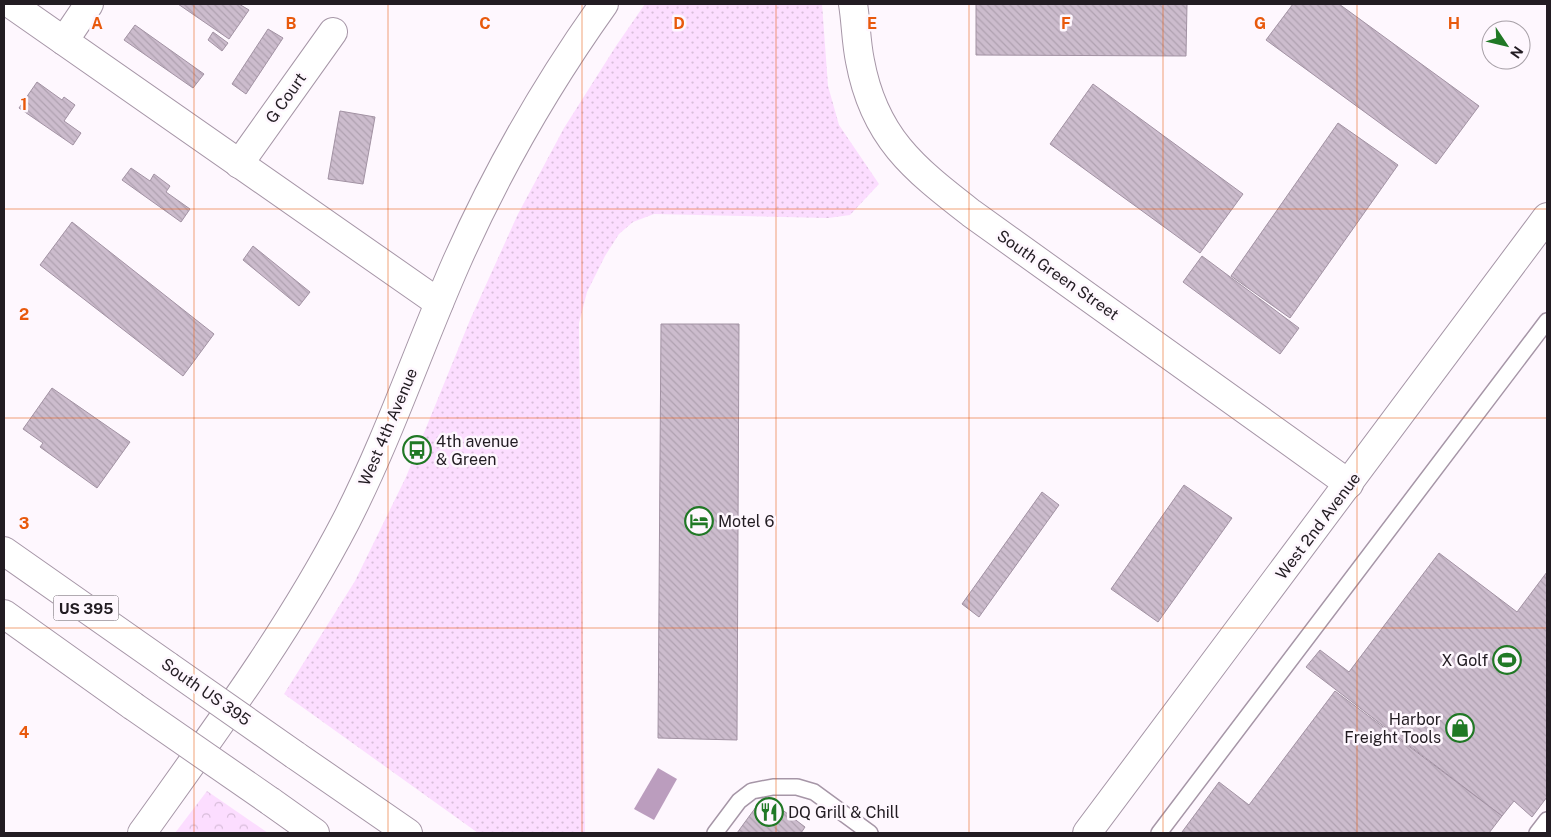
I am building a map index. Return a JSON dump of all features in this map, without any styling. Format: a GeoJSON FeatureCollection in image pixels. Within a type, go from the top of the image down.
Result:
{"type":"FeatureCollection","features":[{"type":"Feature","properties":{"kind":"main road"},"geometry":{"type":"LineString","coordinates":[[11,4],[439,304]]}},
{"type":"Feature","properties":{"kind":"main road"},"geometry":{"type":"LineString","coordinates":[[64,41],[89,4]]}},
{"type":"Feature","properties":{"kind":"main road","name":"West 4th Avenue"},"geometry":{"type":"LineString","coordinates":[[142,833],[267,654],[318,573],[377,455],[470,232],[515,144],[604,4]]}},
{"type":"Feature","properties":{"kind":"main road","name":"South Green Street"},"geometry":{"type":"LineString","coordinates":[[853,4],[860,61],[874,108],[899,151],[918,171],[971,213],[1349,484]]}},
{"type":"Feature","properties":{"kind":"main road","name":"G Court"},"geometry":{"type":"LineString","coordinates":[[239,164],[332,32]]}},
{"type":"Feature","properties":{"kind":"main road","name":"West 2nd Avenue"},"geometry":{"type":"LineString","coordinates":[[1087,833],[1547,217]]}},
{"type":"Feature","properties":{"kind":"main road","name":"South US 395"},"geometry":{"type":"LineString","coordinates":[[4,551],[408,833]]}},
{"type":"Feature","properties":{"kind":"main road","name":"US 395"},"geometry":{"type":"LineString","coordinates":[[4,614],[315,833]]}},
{"type":"Feature","properties":{"kind":"lane"},"geometry":{"type":"LineString","coordinates":[[1159,833],[1547,321]]}},
{"type":"Feature","properties":{"kind":"lane"},"geometry":{"type":"LineString","coordinates":[[715,833],[739,801],[752,791],[773,787],[797,786],[814,792],[870,833]]}},
{"type":"Feature","properties":{"kind":"lane"},"geometry":{"type":"LineString","coordinates":[[1537,833],[1547,820]]}},
{"type":"Feature","properties":{"kind":"green space"},"geometry":{"type":"Polygon","coordinates":[[[645,4],[822,4],[828,86],[839,125],[879,184],[850,215],[828,218],[654,214],[633,222],[619,234],[605,256],[587,292],[579,323],[585,833],[478,833],[284,694],[355,581],[406,477],[470,320],[518,214],[564,128],[645,4]]]}},
{"type":"Feature","properties":{"kind":"green space"},"geometry":{"type":"Polygon","coordinates":[[[207,791],[268,833],[175,833],[207,791]]]}},
{"type":"Feature","properties":{"kind":"shaded area"},"geometry":{"type":"Polygon","coordinates":[[[658,768],[677,779],[654,820],[634,809],[658,768]]]}},
{"type":"Feature","properties":{"kind":"building"},"geometry":{"type":"Polygon","coordinates":[[[178,4],[239,4],[249,10],[229,39],[178,4]]]}},
{"type":"Feature","properties":{"kind":"building"},"geometry":{"type":"Polygon","coordinates":[[[976,4],[1187,4],[1186,56],[976,55],[976,4]]]}},
{"type":"Feature","properties":{"kind":"building"},"geometry":{"type":"Polygon","coordinates":[[[1293,4],[1339,4],[1479,106],[1436,164],[1266,40],[1293,4]]]}},
{"type":"Feature","properties":{"kind":"building"},"geometry":{"type":"Polygon","coordinates":[[[135,25],[204,74],[193,88],[124,40],[135,25]]]}},
{"type":"Feature","properties":{"kind":"building"},"geometry":{"type":"Polygon","coordinates":[[[268,29],[283,38],[246,94],[232,84],[268,29]]]}},
{"type":"Feature","properties":{"kind":"building"},"geometry":{"type":"Polygon","coordinates":[[[213,32],[228,43],[222,51],[208,40],[213,32]]]}},
{"type":"Feature","properties":{"kind":"building"},"geometry":{"type":"Polygon","coordinates":[[[37,82],[62,100],[64,97],[75,105],[64,121],[81,133],[73,145],[19,108],[37,82]]]}},
{"type":"Feature","properties":{"kind":"building"},"geometry":{"type":"Polygon","coordinates":[[[1093,84],[1243,194],[1200,253],[1050,144],[1093,84]]]}},
{"type":"Feature","properties":{"kind":"building"},"geometry":{"type":"Polygon","coordinates":[[[340,111],[375,117],[363,184],[328,179],[340,111]]]}},
{"type":"Feature","properties":{"kind":"building"},"geometry":{"type":"Polygon","coordinates":[[[1338,123],[1398,165],[1290,318],[1231,276],[1338,123]]]}},
{"type":"Feature","properties":{"kind":"building"},"geometry":{"type":"Polygon","coordinates":[[[131,168],[150,181],[154,174],[170,186],[166,192],[190,209],[181,222],[122,180],[131,168]]]}},
{"type":"Feature","properties":{"kind":"building"},"geometry":{"type":"Polygon","coordinates":[[[72,222],[214,334],[183,376],[40,265],[72,222]]]}},
{"type":"Feature","properties":{"kind":"building"},"geometry":{"type":"Polygon","coordinates":[[[253,246],[310,292],[299,306],[243,260],[253,246]]]}},
{"type":"Feature","properties":{"kind":"building"},"geometry":{"type":"Polygon","coordinates":[[[1202,256],[1299,328],[1280,354],[1183,282],[1202,256]]]}},
{"type":"Feature","properties":{"kind":"building","name":"Motel 6"},"geometry":{"type":"Polygon","coordinates":[[[661,324],[739,324],[737,740],[658,738],[661,324]]]}},
{"type":"Feature","properties":{"kind":"building"},"geometry":{"type":"Polygon","coordinates":[[[52,388],[130,442],[97,488],[40,447],[43,443],[23,429],[52,388]]]}},
{"type":"Feature","properties":{"kind":"building"},"geometry":{"type":"Polygon","coordinates":[[[1184,485],[1232,518],[1158,622],[1111,589],[1184,485]]]}},
{"type":"Feature","properties":{"kind":"building"},"geometry":{"type":"Polygon","coordinates":[[[1042,492],[1059,505],[979,617],[962,604],[1042,492]]]}},
{"type":"Feature","properties":{"kind":"building"},"geometry":{"type":"Polygon","coordinates":[[[1439,553],[1517,612],[1547,572],[1547,797],[1532,817],[1514,801],[1502,816],[1306,667],[1320,650],[1349,672],[1439,553]]]}},
{"type":"Feature","properties":{"kind":"building"},"geometry":{"type":"Polygon","coordinates":[[[1335,691],[1502,816],[1489,833],[1182,832],[1219,782],[1249,805],[1335,691]]]}},
{"type":"Feature","properties":{"kind":"building","name":"DQ Grill & Chill"},"geometry":{"type":"Polygon","coordinates":[[[764,796],[805,827],[801,833],[737,833],[764,796]]]}},
{"type":"Feature","properties":{"kind":"place","name":"4th avenue & Green"},"geometry":{"type":"Point","coordinates":[417,450]}},
{"type":"Feature","properties":{"kind":"place","name":"Motel 6"},"geometry":{"type":"Point","coordinates":[699,521]}},
{"type":"Feature","properties":{"kind":"place","name":"X Golf"},"geometry":{"type":"Point","coordinates":[1507,660]}},
{"type":"Feature","properties":{"kind":"place","name":"Harbor Freight Tools"},"geometry":{"type":"Point","coordinates":[1460,728]}},
{"type":"Feature","properties":{"kind":"place","name":"DQ Grill & Chill"},"geometry":{"type":"Point","coordinates":[769,812]}}]}
